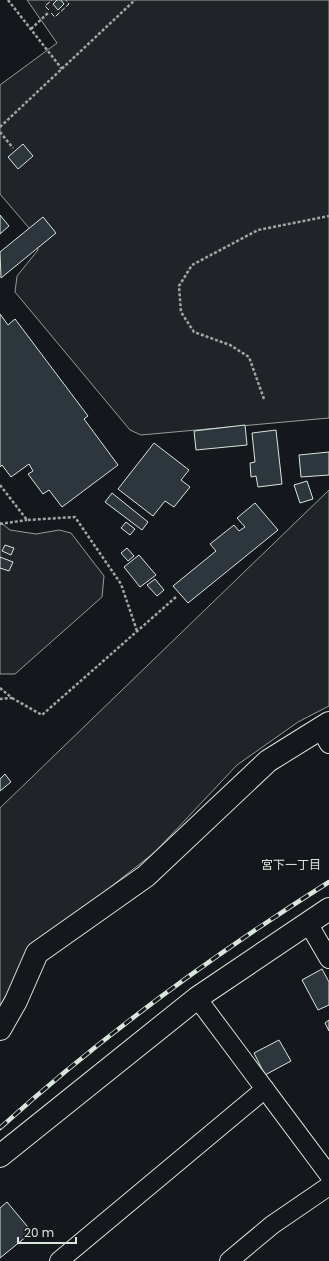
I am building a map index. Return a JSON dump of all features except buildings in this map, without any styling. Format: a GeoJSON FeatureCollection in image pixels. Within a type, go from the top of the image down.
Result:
{"type":"FeatureCollection","features":[{"type":"Feature","properties":{"kind":"street"},"geometry":{"type":"LineString","coordinates":[[0,1029],[16,1002],[37,953],[146,876],[268,761],[326,732]]}},
{"type":"Feature","properties":{"kind":"street"},"geometry":{"type":"LineString","coordinates":[[0,1156],[196,998],[329,909]]}},
{"type":"Feature","properties":{"kind":"street"},"geometry":{"type":"LineString","coordinates":[[308,923],[329,960]]}},
{"type":"Feature","properties":{"kind":"street"},"geometry":{"type":"LineString","coordinates":[[196,998],[329,1175]]}},
{"type":"Feature","properties":{"kind":"street"},"geometry":{"type":"LineString","coordinates":[[59,1261],[265,1089]]}},
{"type":"Feature","properties":{"kind":"street"},"geometry":{"type":"LineString","coordinates":[[228,1261],[272,1225],[329,1186]]}},
{"type":"Feature","properties":{"kind":"path"},"geometry":{"type":"LineString","coordinates":[[8,0],[62,69]]}},
{"type":"Feature","properties":{"kind":"path"},"geometry":{"type":"LineString","coordinates":[[0,127],[134,0]]}},
{"type":"Feature","properties":{"kind":"path"},"geometry":{"type":"LineString","coordinates":[[30,29],[49,12]]}},
{"type":"Feature","properties":{"kind":"path"},"geometry":{"type":"LineString","coordinates":[[0,132],[12,148]]}},
{"type":"Feature","properties":{"kind":"path"},"geometry":{"type":"LineString","coordinates":[[264,399],[249,357],[230,345],[194,332],[181,312],[179,286],[192,265],[258,230],[329,216]]}},
{"type":"Feature","properties":{"kind":"path"},"geometry":{"type":"LineString","coordinates":[[0,485],[27,520]]}},
{"type":"Feature","properties":{"kind":"path"},"geometry":{"type":"LineString","coordinates":[[0,524],[27,520],[75,517],[121,584],[137,631]]}},
{"type":"Feature","properties":{"kind":"path"},"geometry":{"type":"LineString","coordinates":[[0,688],[12,698],[42,715],[177,596]]}},
{"type":"Feature","properties":{"kind":"path"},"geometry":{"type":"LineString","coordinates":[[0,699],[12,698]]}},
{"type":"Feature","properties":{"kind":"shaded area"},"geometry":{"type":"Polygon","coordinates":[[[27,0],[329,0],[329,418],[141,435],[130,430],[15,292],[17,276],[38,250],[35,235],[0,194],[0,85],[57,43],[27,0]]]}},
{"type":"Feature","properties":{"kind":"shaded area"},"geometry":{"type":"Polygon","coordinates":[[[329,490],[329,706],[298,722],[237,765],[155,852],[29,951],[0,1007],[0,808],[329,490]]]}},
{"type":"Feature","properties":{"kind":"shaded area"},"geometry":{"type":"Polygon","coordinates":[[[0,522],[10,530],[36,534],[59,530],[71,533],[104,576],[102,597],[15,674],[0,674],[0,522]]]}},
{"type":"Feature","properties":{"kind":"railway"},"geometry":{"type":"LineString","coordinates":[[0,1128],[78,1061],[159,998],[243,938],[329,882]]}},
{"type":"Feature","properties":{"kind":"fence"},"geometry":{"type":"LineString","coordinates":[[49,10],[45,6],[52,0]]}},
{"type":"Feature","properties":{"kind":"fence"},"geometry":{"type":"LineString","coordinates":[[51,13],[55,17],[69,4],[66,0]]}},
{"type":"Feature","properties":{"kind":"district","name":"宮下一丁目"},"geometry":{"type":"Point","coordinates":[291,864]}}]}
